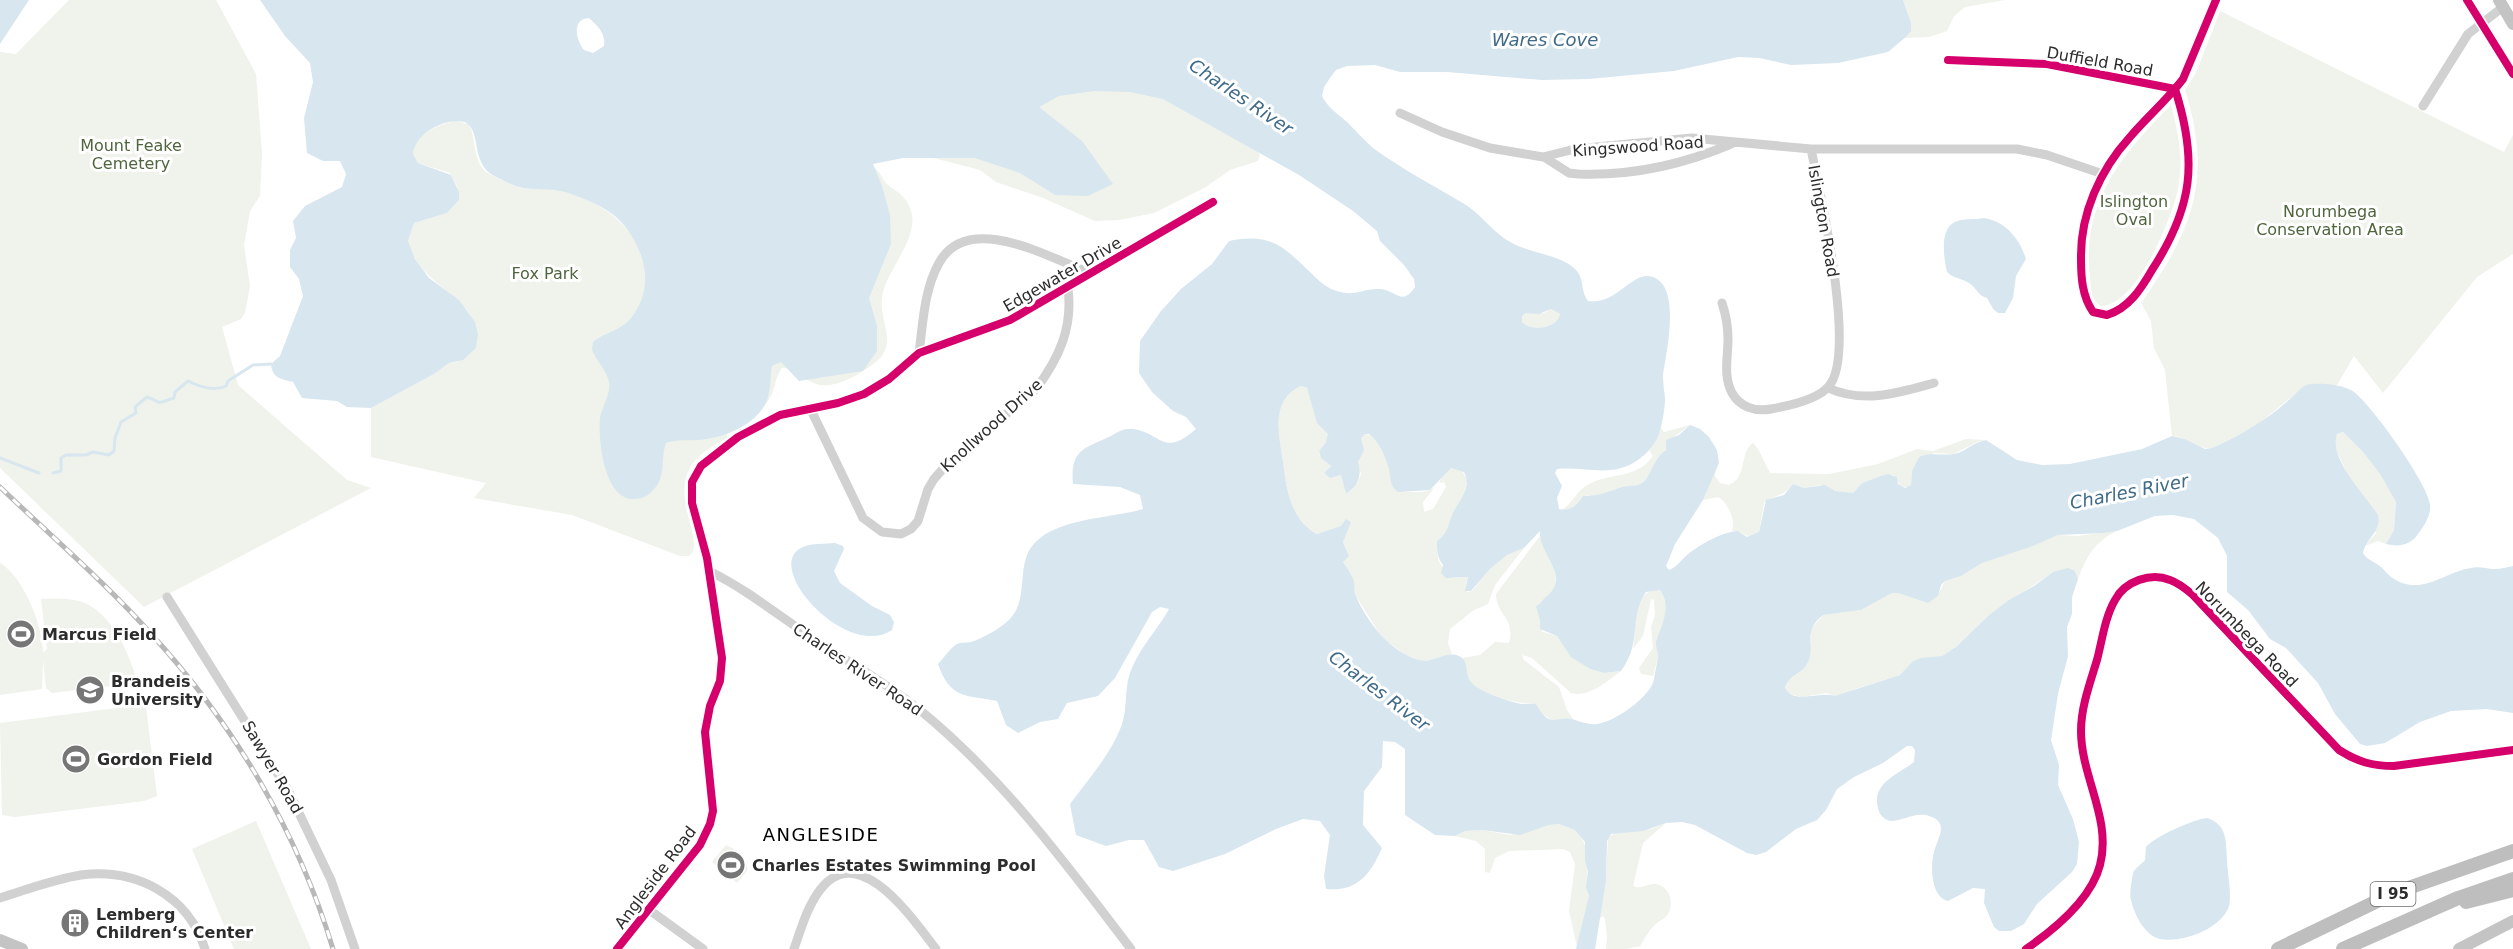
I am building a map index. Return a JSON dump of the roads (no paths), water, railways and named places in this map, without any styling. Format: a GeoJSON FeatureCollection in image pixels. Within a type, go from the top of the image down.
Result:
{"type":"FeatureCollection","features":[{"type":"Feature","properties":{"kind":"highway","name":"I 95"},"geometry":{"type":"LineString","coordinates":[[2278,949],[2394,893],[2513,851]]}},
{"type":"Feature","properties":{"kind":"highway","name":"I 95"},"geometry":{"type":"LineString","coordinates":[[2343,949],[2435,908],[2513,879]]}},
{"type":"Feature","properties":{"kind":"highway"},"geometry":{"type":"LineString","coordinates":[[2435,908],[2483,899],[2513,890]]}},
{"type":"Feature","properties":{"kind":"main road"},"geometry":{"type":"LineString","coordinates":[[2501,3],[2513,24]]}},
{"type":"Feature","properties":{"kind":"main road"},"geometry":{"type":"LineString","coordinates":[[2459,949],[2513,921]]}},
{"type":"Feature","properties":{"kind":"main road"},"geometry":{"type":"LineString","coordinates":[[0,940],[22,949]]}},
{"type":"Feature","properties":{"kind":"street"},"geometry":{"type":"LineString","coordinates":[[2175,89],[2189,143],[2185,201],[2162,255],[2128,303],[2107,315],[2093,312],[2082,284],[2081,241],[2086,214],[2103,174],[2129,138],[2175,89],[2189,69],[2216,0]]}},
{"type":"Feature","properties":{"kind":"street"},"geometry":{"type":"LineString","coordinates":[[2423,106],[2468,34],[2501,3]]}},
{"type":"Feature","properties":{"kind":"street","name":"Duffield Road"},"geometry":{"type":"LineString","coordinates":[[1948,60],[2046,64],[2175,89]]}},
{"type":"Feature","properties":{"kind":"street","name":"Kingswood Road"},"geometry":{"type":"LineString","coordinates":[[1400,114],[1442,132],[1490,148],[1543,157],[1569,173],[1578,174],[1632,172],[1686,161],[1733,143]]}},
{"type":"Feature","properties":{"kind":"street","name":"Kingswood Road"},"geometry":{"type":"LineString","coordinates":[[1543,157],[1575,149],[1692,138],[1811,148]]}},
{"type":"Feature","properties":{"kind":"street","name":"Islington Road"},"geometry":{"type":"LineString","coordinates":[[1828,388],[1836,373],[1838,362],[1837,308],[1829,246],[1811,148],[2017,149],[2047,155],[2103,174]]}},
{"type":"Feature","properties":{"kind":"street","name":"Edgewater Drive"},"geometry":{"type":"LineString","coordinates":[[709,572],[692,503],[692,482],[701,466],[738,437],[780,415],[838,403],[864,394],[890,379],[919,353],[941,343],[992,328],[1068,289],[1090,273],[1213,202]]}},
{"type":"Feature","properties":{"kind":"street"},"geometry":{"type":"LineString","coordinates":[[919,353],[928,292],[939,263],[957,243],[969,238],[996,239],[1090,273]]}},
{"type":"Feature","properties":{"kind":"street","name":"Knollwood Drive"},"geometry":{"type":"LineString","coordinates":[[810,408],[863,518],[882,532],[901,534],[911,529],[918,521],[928,489],[948,462],[1028,396],[1047,374],[1066,336],[1070,319],[1068,289]]}},
{"type":"Feature","properties":{"kind":"street"},"geometry":{"type":"LineString","coordinates":[[1722,303],[1728,326],[1727,376],[1733,394],[1739,402],[1756,410],[1765,410],[1817,395],[1828,388],[1848,395],[1871,396],[1899,393],[1934,383]]}},
{"type":"Feature","properties":{"kind":"street","name":"Angleside Road"},"geometry":{"type":"LineString","coordinates":[[617,949],[700,845],[710,824],[713,811],[705,732],[710,706],[720,681],[722,658],[709,572]]}},
{"type":"Feature","properties":{"kind":"street","name":"Charles River Road"},"geometry":{"type":"LineString","coordinates":[[709,572],[743,590],[805,634],[879,680],[940,727],[981,765],[1030,820],[1131,949]]}},
{"type":"Feature","properties":{"kind":"street","name":"Norumbega Road"},"geometry":{"type":"LineString","coordinates":[[2026,949],[2048,932],[2082,898],[2090,889],[2100,867],[2102,831],[2083,753],[2082,719],[2111,608],[2121,591],[2138,580],[2168,578],[2193,595],[2339,750],[2358,762],[2377,766],[2394,766],[2513,750]]}},
{"type":"Feature","properties":{"kind":"street","name":"Sawyer Road"},"geometry":{"type":"LineString","coordinates":[[167,597],[266,752],[293,800],[331,880],[355,949]]}},
{"type":"Feature","properties":{"kind":"street"},"geometry":{"type":"LineString","coordinates":[[0,898],[81,875],[111,875],[134,879],[159,890],[181,906],[196,927],[205,949]]}},
{"type":"Feature","properties":{"kind":"street"},"geometry":{"type":"LineString","coordinates":[[794,949],[810,906],[821,889],[834,877],[852,875],[865,877],[887,890],[936,949]]}},
{"type":"Feature","properties":{"kind":"street"},"geometry":{"type":"LineString","coordinates":[[648,909],[703,949]]}},
{"type":"Feature","properties":{"kind":"water"},"geometry":{"type":"Polygon","coordinates":[[[0,0],[29,0],[0,44],[0,0]]]}},
{"type":"Feature","properties":{"kind":"water"},"geometry":{"type":"Polygon","coordinates":[[[260,0],[1903,0],[1911,23],[1911,31],[1907,36],[1888,52],[1838,63],[1791,65],[1759,58],[1738,57],[1674,71],[1589,79],[1542,80],[1447,72],[1400,72],[1375,65],[1347,66],[1336,70],[1330,78],[1324,87],[1322,96],[1324,100],[1373,148],[1407,171],[1466,205],[1506,239],[1569,264],[1580,276],[1588,301],[1609,298],[1641,277],[1649,276],[1657,279],[1664,286],[1668,297],[1670,324],[1663,375],[1665,398],[1658,437],[1643,456],[1622,468],[1612,470],[1557,469],[1555,473],[1562,486],[1557,498],[1559,509],[1573,507],[1583,496],[1601,494],[1642,483],[1657,459],[1666,450],[1666,440],[1679,435],[1690,425],[1700,429],[1709,437],[1717,450],[1719,463],[1703,500],[1675,544],[1666,566],[1669,570],[1693,550],[1719,536],[1738,531],[1747,537],[1759,532],[1766,500],[1784,495],[1793,484],[1804,488],[1825,485],[1835,491],[1853,493],[1862,483],[1888,474],[1897,477],[1898,484],[1905,488],[1911,485],[1912,471],[1919,457],[1958,453],[1986,440],[2017,460],[2042,465],[2070,464],[2142,449],[2172,436],[2185,439],[2205,449],[2212,448],[2264,419],[2305,386],[2310,384],[2336,385],[2351,390],[2383,425],[2420,480],[2430,505],[2427,521],[2415,538],[2404,545],[2386,544],[2394,530],[2396,502],[2380,474],[2363,452],[2343,432],[2337,434],[2336,444],[2343,465],[2378,515],[2378,526],[2363,553],[2367,558],[2391,577],[2412,585],[2432,582],[2471,568],[2497,569],[2513,566],[2513,713],[2487,709],[2451,711],[2420,722],[2385,743],[2367,746],[2360,744],[2335,714],[2318,683],[2286,648],[2270,639],[2248,610],[2227,592],[2227,556],[2218,538],[2194,519],[2173,515],[2155,516],[2117,531],[2058,535],[1982,563],[1961,576],[1945,581],[1941,585],[1938,596],[1928,603],[1892,593],[1861,610],[1823,615],[1816,621],[1811,633],[1811,651],[1807,664],[1789,680],[1785,688],[1794,696],[1800,697],[1835,696],[1900,675],[1913,661],[1942,656],[1956,647],[1988,616],[2053,572],[2068,568],[2075,571],[2078,579],[2072,597],[2072,614],[2067,627],[2068,656],[2058,694],[2051,740],[2059,765],[2058,785],[2073,819],[2079,842],[2077,864],[2072,872],[2037,904],[2024,924],[2011,931],[1999,931],[1994,927],[1984,903],[1985,889],[1973,888],[1948,901],[1938,894],[1933,881],[1932,865],[1941,830],[1938,821],[1921,815],[1890,821],[1883,818],[1879,812],[1877,799],[1882,786],[1914,762],[1915,750],[1912,746],[1907,746],[1883,763],[1854,777],[1837,789],[1826,810],[1817,820],[1796,829],[1766,852],[1756,855],[1747,853],[1695,825],[1682,822],[1666,823],[1643,831],[1611,834],[1607,841],[1606,881],[1595,949],[1576,949],[1589,896],[1586,887],[1588,872],[1585,842],[1575,830],[1559,824],[1520,835],[1482,830],[1465,831],[1455,836],[1435,835],[1405,815],[1405,749],[1395,742],[1383,741],[1382,767],[1364,791],[1363,825],[1382,848],[1367,874],[1354,884],[1346,888],[1326,889],[1324,876],[1330,835],[1320,821],[1303,819],[1276,829],[1225,854],[1173,871],[1159,867],[1144,840],[1129,840],[1106,846],[1076,835],[1070,804],[1111,747],[1121,727],[1125,712],[1129,675],[1140,652],[1169,609],[1160,607],[1152,612],[1115,678],[1098,696],[1067,703],[1058,719],[1040,722],[1018,733],[1006,725],[997,701],[968,696],[954,690],[948,684],[938,664],[957,644],[982,638],[1010,619],[1017,609],[1021,595],[1026,558],[1034,545],[1045,535],[1076,522],[1143,509],[1140,495],[1120,487],[1073,484],[1076,457],[1086,448],[1124,430],[1143,431],[1169,443],[1176,442],[1196,429],[1186,417],[1173,411],[1152,392],[1139,373],[1140,341],[1161,311],[1181,289],[1212,264],[1229,241],[1255,239],[1274,243],[1283,248],[1325,286],[1340,292],[1352,293],[1380,289],[1402,297],[1406,296],[1415,287],[1414,279],[1404,265],[1380,241],[1377,231],[1353,211],[1299,175],[1163,99],[1130,92],[1094,91],[1059,96],[1039,107],[1082,141],[1113,184],[1088,196],[1055,195],[1020,173],[975,158],[903,158],[873,164],[890,215],[891,244],[869,298],[877,326],[877,351],[863,371],[799,381],[781,362],[772,366],[768,399],[754,418],[737,429],[718,436],[666,443],[662,474],[658,484],[646,496],[636,499],[625,497],[617,491],[605,468],[600,440],[600,418],[609,391],[609,382],[592,350],[593,342],[627,322],[639,306],[645,281],[644,268],[636,244],[616,217],[596,204],[562,191],[519,187],[494,176],[482,163],[473,132],[465,122],[449,122],[433,128],[425,133],[415,146],[413,154],[418,163],[451,175],[459,192],[459,200],[447,213],[414,223],[408,241],[415,259],[429,278],[459,300],[475,322],[478,334],[476,348],[463,360],[449,363],[434,374],[371,408],[347,407],[337,401],[302,398],[293,382],[275,375],[271,364],[280,356],[303,296],[299,279],[290,267],[290,250],[296,238],[293,221],[305,206],[342,187],[346,174],[340,161],[323,161],[307,153],[304,118],[313,82],[310,63],[285,36],[260,0]],[[589,18],[583,19],[577,26],[577,36],[584,50],[593,53],[604,46],[604,38],[601,30],[589,18]],[[1551,309],[1539,314],[1526,313],[1522,316],[1522,322],[1537,328],[1549,326],[1558,319],[1560,314],[1551,309]],[[1301,386],[1291,392],[1281,409],[1279,430],[1288,493],[1292,505],[1302,521],[1317,534],[1341,526],[1346,519],[1351,522],[1343,542],[1349,556],[1343,562],[1352,577],[1355,594],[1366,616],[1389,643],[1408,656],[1424,661],[1449,655],[1459,656],[1465,661],[1468,676],[1476,686],[1510,701],[1536,704],[1546,717],[1554,720],[1568,719],[1591,724],[1604,722],[1631,708],[1646,693],[1654,679],[1658,657],[1656,640],[1665,614],[1665,602],[1660,590],[1646,592],[1641,601],[1632,650],[1621,671],[1604,673],[1590,669],[1571,657],[1557,636],[1540,629],[1536,606],[1553,589],[1556,581],[1540,531],[1524,548],[1507,555],[1490,569],[1471,591],[1465,591],[1468,577],[1446,578],[1441,573],[1443,565],[1437,551],[1437,541],[1446,531],[1466,488],[1464,472],[1451,468],[1430,490],[1398,492],[1391,483],[1381,448],[1369,434],[1365,434],[1361,438],[1364,450],[1358,462],[1360,471],[1358,481],[1346,493],[1341,475],[1330,478],[1324,473],[1331,466],[1321,458],[1319,451],[1326,442],[1328,434],[1317,423],[1307,388],[1301,386]]]}},
{"type":"Feature","properties":{"kind":"water"},"geometry":{"type":"Polygon","coordinates":[[[1984,218],[1999,223],[2011,232],[2026,259],[2016,276],[2013,298],[2005,313],[1998,313],[1987,298],[1972,285],[1947,272],[1944,245],[1950,226],[1962,220],[1984,218]]]}},
{"type":"Feature","properties":{"kind":"water"},"geometry":{"type":"Polygon","coordinates":[[[835,543],[843,546],[844,549],[834,571],[840,583],[872,606],[890,615],[894,622],[892,630],[873,636],[853,633],[832,622],[814,607],[800,589],[792,572],[793,557],[803,547],[835,543]]]}},
{"type":"Feature","properties":{"kind":"water"},"geometry":{"type":"Polygon","coordinates":[[[2207,818],[2218,824],[2226,840],[2230,892],[2228,909],[2208,929],[2189,937],[2169,940],[2155,937],[2141,924],[2132,906],[2130,894],[2133,873],[2145,860],[2146,847],[2150,843],[2175,829],[2207,818]]]}},
{"type":"Feature","properties":{"kind":"water"},"geometry":{"type":"Polygon","coordinates":[[[731,857],[744,868],[737,876],[725,865],[731,857]]]}},
{"type":"Feature","properties":{"kind":"waterway"},"geometry":{"type":"LineString","coordinates":[[53,473],[61,471],[61,458],[66,455],[86,455],[93,452],[109,455],[114,451],[115,438],[121,422],[136,413],[135,407],[147,397],[159,402],[174,398],[175,392],[188,381],[207,388],[221,388],[253,365],[271,364]]}},
{"type":"Feature","properties":{"kind":"waterway"},"geometry":{"type":"LineString","coordinates":[[0,458],[39,473]]}},
{"type":"Feature","properties":{"kind":"railway"},"geometry":{"type":"LineString","coordinates":[[0,487],[135,616],[211,707],[261,783],[282,823],[302,864],[333,949]]}},
{"type":"Feature","properties":{"kind":"place","name":"Marcus Field"},"geometry":{"type":"Point","coordinates":[21,634]}},
{"type":"Feature","properties":{"kind":"place","name":"Brandeis University"},"geometry":{"type":"Point","coordinates":[90,690]}},
{"type":"Feature","properties":{"kind":"place","name":"Gordon Field"},"geometry":{"type":"Point","coordinates":[76,759]}},
{"type":"Feature","properties":{"kind":"place","name":"Charles Estates Swimming Pool"},"geometry":{"type":"Point","coordinates":[731,865]}},
{"type":"Feature","properties":{"kind":"place","name":"Lemberg Childrenʻs Center"},"geometry":{"type":"Point","coordinates":[75,923]}},
{"type":"Feature","properties":{"kind":"district","name":"ANGLESIDE"},"geometry":{"type":"Point","coordinates":[821,835]}},
{"type":"Feature","properties":{"kind":"water label","name":"Wares Cove"},"geometry":{"type":"Point","coordinates":[1545,40]}},
{"type":"Feature","properties":{"kind":"water label","name":"Charles River"},"geometry":{"type":"Point","coordinates":[1241,97]}},
{"type":"Feature","properties":{"kind":"water label","name":"Charles River"},"geometry":{"type":"Point","coordinates":[2129,492]}},
{"type":"Feature","properties":{"kind":"water label","name":"Charles River"},"geometry":{"type":"Point","coordinates":[1379,691]}},
{"type":"Feature","properties":{"kind":"park label","name":"Mount Feake Cemetery"},"geometry":{"type":"Point","coordinates":[131,154]}},
{"type":"Feature","properties":{"kind":"park label","name":"Islington Oval"},"geometry":{"type":"Point","coordinates":[2134,210]}},
{"type":"Feature","properties":{"kind":"park label","name":"Norumbega Conservation Area"},"geometry":{"type":"Point","coordinates":[2330,220]}},
{"type":"Feature","properties":{"kind":"park label","name":"Fox Park"},"geometry":{"type":"Point","coordinates":[545,273]}}]}
